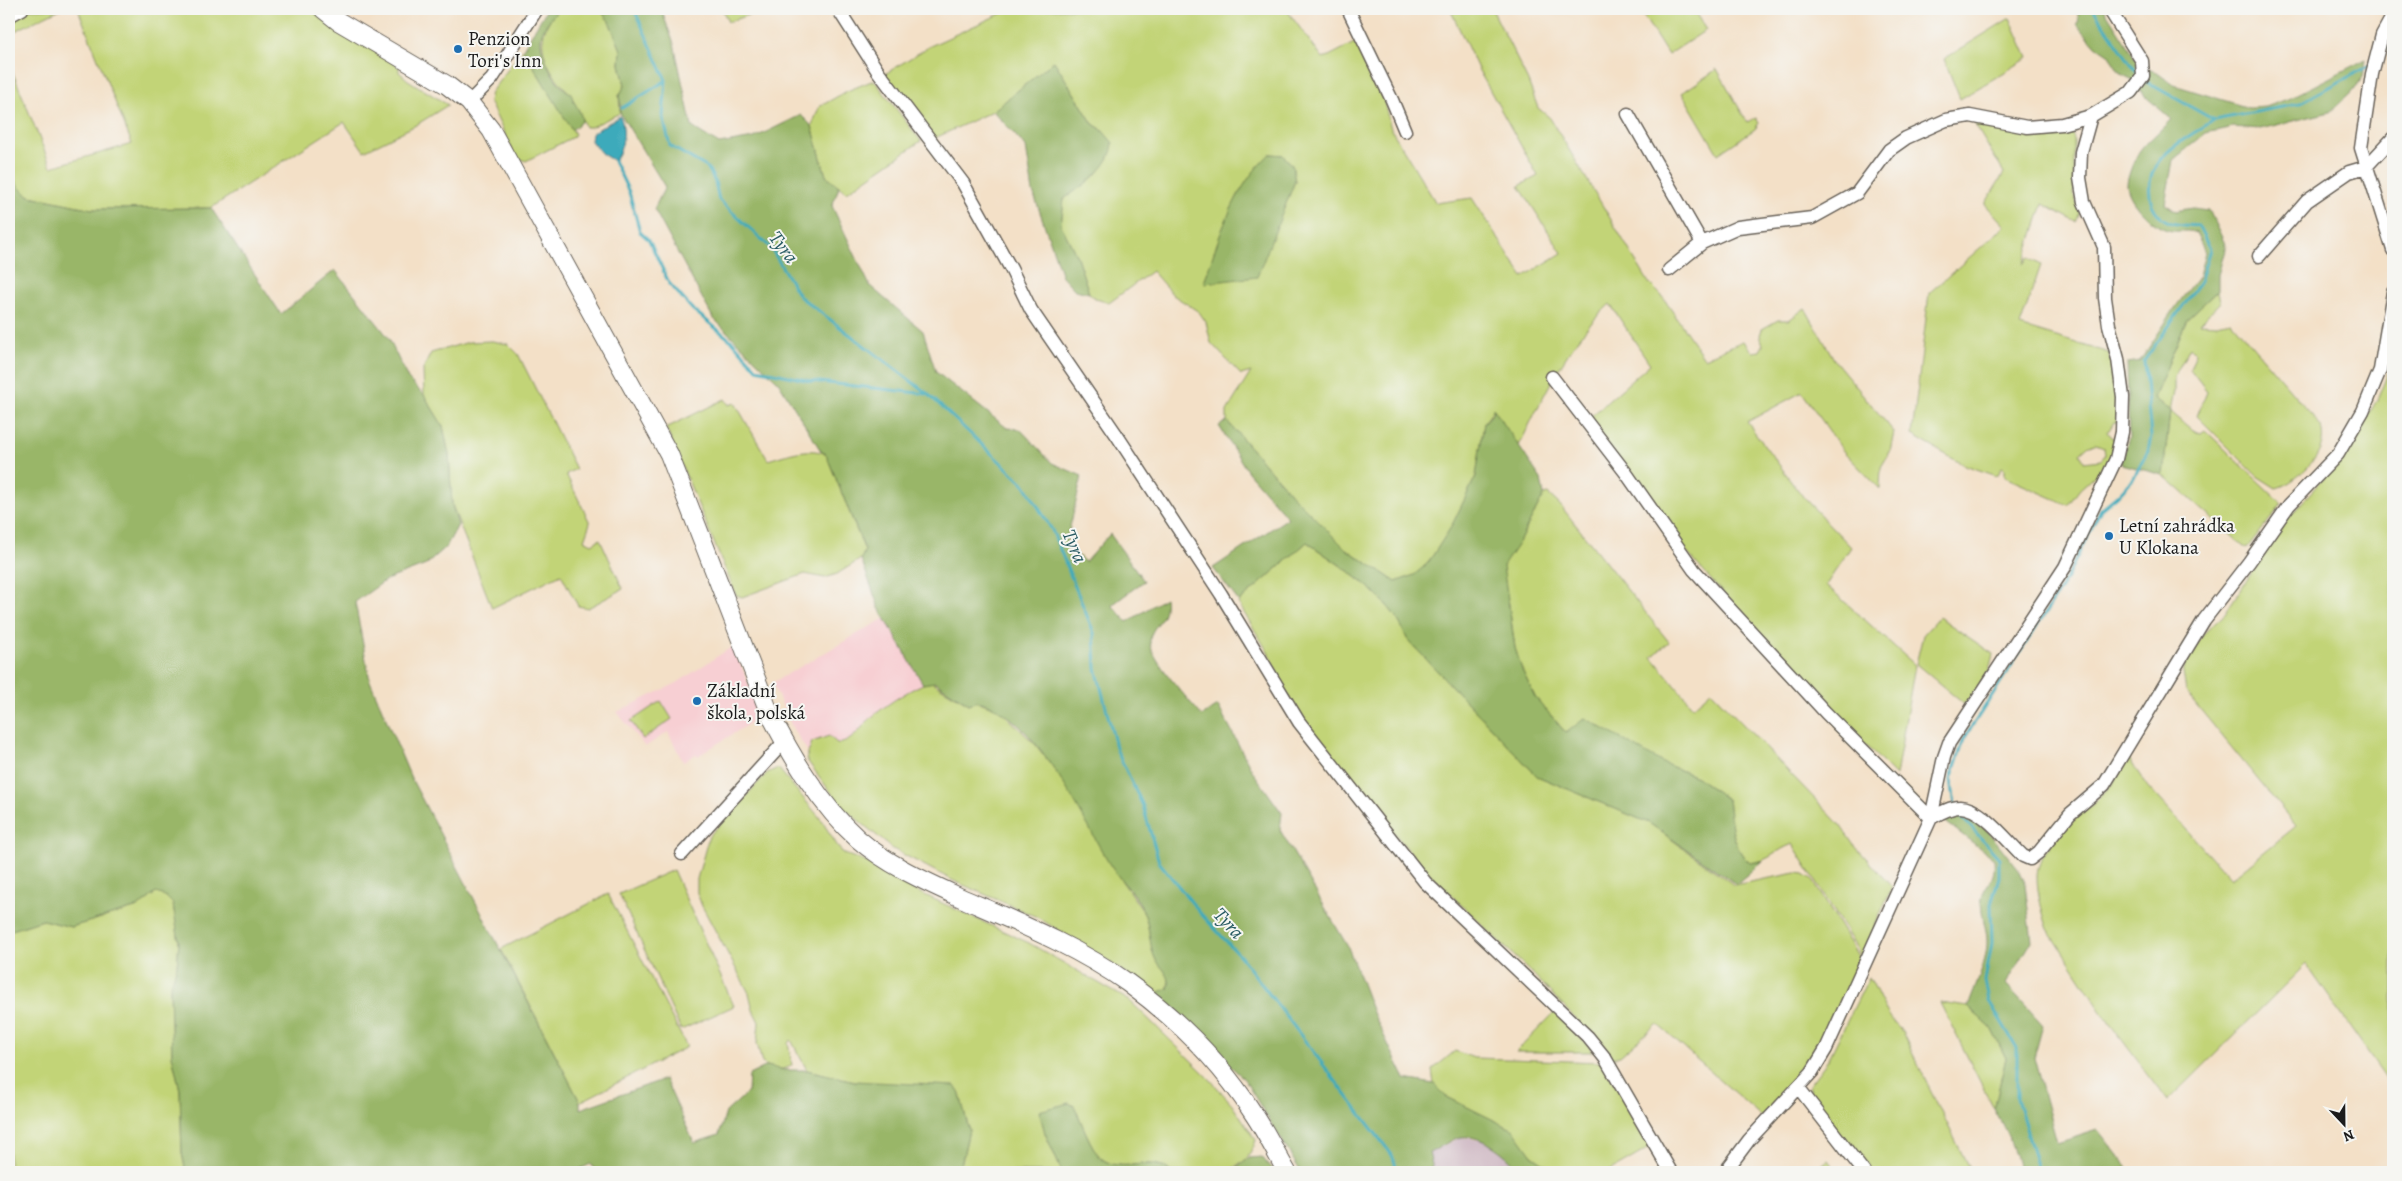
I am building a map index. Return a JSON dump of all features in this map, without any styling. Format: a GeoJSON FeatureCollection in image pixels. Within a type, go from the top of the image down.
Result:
{"type":"FeatureCollection","features":[{"type":"Feature","properties":{"kind":"street"},"geometry":{"type":"LineString","coordinates":[[9,16],[22,9]]}},
{"type":"Feature","properties":{"kind":"street"},"geometry":{"type":"LineString","coordinates":[[323,9],[338,21],[447,85],[469,102],[491,130],[669,454],[769,712],[784,742],[802,771],[839,818],[857,838],[879,855],[922,879],[1068,947],[1126,982],[1158,1006],[1194,1040],[1233,1084],[1254,1114],[1287,1172]]}},
{"type":"Feature","properties":{"kind":"street"},"geometry":{"type":"LineString","coordinates":[[469,102],[492,79],[537,9]]}},
{"type":"Feature","properties":{"kind":"street"},"geometry":{"type":"LineString","coordinates":[[838,9],[877,70],[963,183],[1031,310],[1116,434],[1221,594],[1299,722],[1425,882],[1588,1037],[1605,1058],[1670,1172]]}},
{"type":"Feature","properties":{"kind":"street"},"geometry":{"type":"LineString","coordinates":[[1348,9],[1392,100],[1404,131]]}},
{"type":"Feature","properties":{"kind":"street"},"geometry":{"type":"LineString","coordinates":[[1669,270],[1702,243],[1738,227],[1812,218],[1857,193],[1889,150],[1906,138],[1946,120],[1970,116],[2027,127],[2062,124],[2091,116],[2131,92],[2143,76],[2142,61],[2109,9]]}},
{"type":"Feature","properties":{"kind":"street"},"geometry":{"type":"LineString","coordinates":[[2393,15],[2382,35],[2372,74],[2361,148],[2393,250]]}},
{"type":"Feature","properties":{"kind":"street"},"geometry":{"type":"LineString","coordinates":[[1628,114],[1702,243]]}},
{"type":"Feature","properties":{"kind":"street"},"geometry":{"type":"LineString","coordinates":[[1725,1172],[1749,1140],[1812,1072],[1826,1049],[1931,818],[1944,757],[1949,744],[2065,567],[2089,512],[2108,478],[2118,450],[2122,432],[2123,397],[2118,359],[2109,325],[2105,298],[2104,247],[2084,202],[2080,178],[2081,152],[2091,116]]}},
{"type":"Feature","properties":{"kind":"street"},"geometry":{"type":"LineString","coordinates":[[2259,256],[2307,201],[2349,172],[2366,167],[2393,138]]}},
{"type":"Feature","properties":{"kind":"street"},"geometry":{"type":"LineString","coordinates":[[1931,818],[1947,809],[1961,806],[1986,819],[2023,856],[2030,859],[2039,852],[2070,814],[2104,784],[2204,620],[2249,562],[2289,505],[2338,454],[2364,411],[2380,370],[2393,292]]}},
{"type":"Feature","properties":{"kind":"street"},"geometry":{"type":"LineString","coordinates":[[1552,377],[1626,473],[1694,570],[1826,713],[1931,818]]}},
{"type":"Feature","properties":{"kind":"street"},"geometry":{"type":"LineString","coordinates":[[682,854],[784,742]]}},
{"type":"Feature","properties":{"kind":"street"},"geometry":{"type":"LineString","coordinates":[[1798,1086],[1864,1172]]}},
{"type":"Feature","properties":{"kind":"shaded area"},"geometry":{"type":"Polygon","coordinates":[[[885,618],[923,684],[888,704],[872,717],[858,734],[843,743],[811,748],[808,752],[793,729],[772,683],[885,618]]]}},
{"type":"Feature","properties":{"kind":"shaded area","name":"Základní škola, polská"},"geometry":{"type":"Polygon","coordinates":[[[733,646],[751,690],[758,718],[698,756],[696,754],[683,762],[668,732],[645,747],[617,712],[677,683],[733,646]]]}},
{"type":"Feature","properties":{"kind":"shaded area"},"geometry":{"type":"Polygon","coordinates":[[[1461,1137],[1485,1141],[1511,1159],[1521,1172],[1434,1172],[1429,1153],[1461,1137]]]}},
{"type":"Feature","properties":{"kind":"green space"},"geometry":{"type":"Polygon","coordinates":[[[29,9],[60,9],[9,34],[9,20],[29,9]]]}},
{"type":"Feature","properties":{"kind":"green space"},"geometry":{"type":"Polygon","coordinates":[[[78,9],[310,9],[399,66],[399,72],[408,80],[448,105],[416,125],[364,151],[344,122],[211,208],[92,209],[30,196],[22,191],[15,182],[9,165],[9,63],[51,167],[132,144],[78,9]]]}},
{"type":"Feature","properties":{"kind":"green space"},"geometry":{"type":"Polygon","coordinates":[[[547,9],[560,9],[545,27],[541,46],[550,70],[565,90],[571,93],[580,113],[582,121],[572,130],[523,49],[547,9]]]}},
{"type":"Feature","properties":{"kind":"green space"},"geometry":{"type":"Polygon","coordinates":[[[560,9],[599,9],[609,21],[621,50],[620,64],[625,85],[619,96],[620,113],[591,127],[585,127],[578,109],[572,103],[572,95],[555,76],[544,54],[543,42],[545,31],[550,20],[560,9]]]}},
{"type":"Feature","properties":{"kind":"green space"},"geometry":{"type":"Polygon","coordinates":[[[599,9],[661,9],[674,44],[692,127],[719,144],[754,138],[801,115],[812,126],[826,176],[839,187],[832,206],[870,286],[923,331],[936,372],[1007,428],[1020,429],[1052,463],[1082,476],[1066,544],[1085,562],[1110,534],[1144,581],[1112,605],[1127,622],[1165,598],[1164,612],[1151,634],[1151,648],[1162,668],[1202,716],[1218,706],[1253,772],[1282,813],[1280,830],[1348,947],[1374,1015],[1405,1079],[1434,1084],[1447,1097],[1514,1130],[1532,1155],[1557,1172],[1521,1172],[1510,1159],[1495,1147],[1478,1139],[1461,1137],[1429,1153],[1434,1172],[1301,1172],[1244,1079],[1156,993],[1168,989],[1169,979],[1154,956],[1147,920],[1142,908],[1110,865],[1071,795],[1037,746],[1019,725],[998,710],[977,701],[969,704],[935,682],[923,684],[879,608],[861,559],[865,550],[826,454],[821,451],[779,383],[713,318],[654,209],[665,187],[620,113],[619,96],[625,85],[620,64],[621,50],[609,21],[599,9]]]}},
{"type":"Feature","properties":{"kind":"green space"},"geometry":{"type":"Polygon","coordinates":[[[722,9],[765,9],[728,22],[722,9]]]}},
{"type":"Feature","properties":{"kind":"green space"},"geometry":{"type":"Polygon","coordinates":[[[1011,9],[1286,9],[1323,59],[1360,40],[1364,50],[1365,65],[1383,97],[1391,129],[1436,203],[1472,198],[1523,277],[1562,253],[1519,186],[1538,176],[1478,69],[1450,9],[1492,9],[1528,81],[1538,108],[1550,118],[1649,283],[1662,296],[1704,358],[1743,341],[1753,352],[1760,351],[1763,345],[1760,335],[1762,329],[1778,320],[1789,320],[1805,308],[1835,361],[1894,432],[1890,452],[1881,467],[1880,489],[1844,452],[1802,392],[1747,422],[1804,498],[1851,547],[1826,585],[1915,665],[1896,776],[1787,663],[1682,547],[1683,544],[1588,419],[1650,364],[1610,304],[1595,319],[1569,353],[1547,390],[1518,448],[1494,409],[1484,423],[1476,476],[1451,528],[1428,563],[1415,575],[1396,582],[1346,549],[1291,494],[1227,421],[1227,411],[1251,372],[1241,375],[1211,343],[1206,322],[1199,312],[1173,295],[1152,271],[1109,303],[1096,299],[1089,293],[1077,257],[1061,225],[1064,199],[1097,174],[1109,157],[1101,129],[1093,124],[1054,61],[993,111],[933,139],[885,74],[928,47],[1011,9]],[[1270,154],[1238,195],[1218,242],[1204,283],[1274,231],[1295,181],[1292,165],[1283,155],[1270,154]]]}},
{"type":"Feature","properties":{"kind":"green space"},"geometry":{"type":"Polygon","coordinates":[[[1639,9],[1693,9],[1706,30],[1668,55],[1639,9]]]}},
{"type":"Feature","properties":{"kind":"green space"},"geometry":{"type":"Polygon","coordinates":[[[2077,9],[2104,9],[2139,64],[2153,70],[2174,85],[2249,108],[2266,107],[2290,98],[2366,59],[2363,77],[2352,92],[2330,112],[2260,129],[2233,127],[2206,133],[2173,160],[2165,204],[2176,211],[2193,208],[2209,210],[2226,246],[2218,275],[2218,290],[2187,319],[2154,398],[2170,411],[2163,475],[2121,464],[2129,437],[2127,363],[2140,361],[2177,305],[2199,276],[2205,252],[2196,233],[2170,231],[2160,227],[2145,215],[2131,197],[2127,182],[2135,159],[2144,146],[2171,119],[2145,96],[2133,80],[2121,74],[2108,54],[2096,46],[2077,24],[2079,22],[2077,9]]]}},
{"type":"Feature","properties":{"kind":"green space"},"geometry":{"type":"Polygon","coordinates":[[[2010,18],[2028,58],[1960,99],[1944,59],[2010,18]]]}},
{"type":"Feature","properties":{"kind":"green space"},"geometry":{"type":"Polygon","coordinates":[[[523,49],[575,134],[573,137],[526,161],[516,158],[489,101],[491,92],[523,49]]]}},
{"type":"Feature","properties":{"kind":"green space"},"geometry":{"type":"Polygon","coordinates":[[[1054,61],[1093,124],[1101,129],[1113,143],[1107,161],[1095,176],[1064,199],[1061,225],[1077,257],[1089,293],[1075,290],[1062,276],[1033,192],[1026,147],[993,111],[1054,61]]]}},
{"type":"Feature","properties":{"kind":"green space"},"geometry":{"type":"Polygon","coordinates":[[[1717,69],[1747,122],[1756,118],[1759,123],[1755,129],[1718,154],[1682,93],[1717,69]]]}},
{"type":"Feature","properties":{"kind":"green space"},"geometry":{"type":"Polygon","coordinates":[[[874,80],[921,141],[847,192],[826,176],[812,126],[819,107],[847,91],[874,80]]]}},
{"type":"Feature","properties":{"kind":"green space"},"geometry":{"type":"Polygon","coordinates":[[[1974,123],[2022,131],[2023,135],[2029,135],[2032,131],[2070,127],[2074,139],[2074,194],[2080,213],[2076,222],[2043,204],[2023,265],[2028,257],[2041,265],[2020,326],[2109,353],[2116,376],[2118,422],[2114,422],[2108,432],[2113,439],[2117,434],[2111,461],[2080,489],[2068,505],[2005,477],[2005,469],[2002,467],[1997,476],[1962,464],[1912,435],[1929,293],[2005,226],[1985,204],[2004,173],[1974,123]],[[2096,444],[2089,445],[2080,453],[2084,462],[2101,460],[2105,455],[2104,447],[2096,444]]]}},
{"type":"Feature","properties":{"kind":"green space"},"geometry":{"type":"Polygon","coordinates":[[[1270,154],[1283,155],[1292,165],[1295,181],[1257,277],[1204,283],[1215,249],[1237,197],[1246,181],[1270,154]]]}},
{"type":"Feature","properties":{"kind":"green space"},"geometry":{"type":"Polygon","coordinates":[[[9,165],[19,187],[30,196],[92,209],[211,208],[281,314],[335,270],[388,337],[408,379],[424,395],[443,426],[449,455],[452,505],[458,525],[446,547],[426,565],[386,580],[355,602],[370,681],[411,778],[580,1102],[580,1109],[665,1079],[694,1143],[719,1135],[726,1112],[748,1092],[749,1075],[767,1066],[784,1070],[807,1070],[854,1081],[955,1086],[959,1091],[969,1130],[961,1165],[965,1172],[596,1172],[591,1164],[573,1172],[186,1172],[182,1153],[180,1090],[172,1055],[170,988],[177,966],[179,942],[173,904],[165,896],[156,893],[138,907],[71,927],[43,920],[9,931],[9,165]]]}},
{"type":"Feature","properties":{"kind":"green space"},"geometry":{"type":"Polygon","coordinates":[[[2218,290],[2220,302],[2200,323],[2216,324],[2231,321],[2321,426],[2322,442],[2316,456],[2305,470],[2283,486],[2276,488],[2257,476],[2197,416],[2207,391],[2190,369],[2196,353],[2190,347],[2174,377],[2174,392],[2170,411],[2154,398],[2187,319],[2218,290]]]}},
{"type":"Feature","properties":{"kind":"green space"},"geometry":{"type":"Polygon","coordinates":[[[2393,333],[2393,1088],[2306,964],[2168,1101],[2110,1024],[2048,929],[2038,890],[2038,868],[2050,844],[2109,788],[2129,759],[2147,786],[2231,879],[2296,826],[2186,692],[2183,672],[2185,665],[2204,633],[2223,616],[2286,521],[2349,448],[2377,400],[2390,368],[2393,333]]]}},
{"type":"Feature","properties":{"kind":"green space"},"geometry":{"type":"Polygon","coordinates":[[[492,341],[508,344],[518,354],[576,469],[566,474],[590,523],[584,540],[592,544],[600,539],[623,589],[588,608],[578,606],[561,574],[492,608],[452,505],[449,455],[443,426],[424,395],[423,369],[431,353],[469,342],[492,341]]]}},
{"type":"Feature","properties":{"kind":"green space"},"geometry":{"type":"Polygon","coordinates":[[[725,399],[729,405],[735,403],[768,460],[805,451],[826,454],[865,551],[861,559],[837,574],[825,578],[805,574],[742,597],[736,595],[666,428],[725,399]]]}},
{"type":"Feature","properties":{"kind":"green space"},"geometry":{"type":"Polygon","coordinates":[[[1493,408],[1541,479],[1544,495],[1518,544],[1503,566],[1515,648],[1522,670],[1535,697],[1566,733],[1585,718],[1663,763],[1697,777],[1728,800],[1733,834],[1739,850],[1750,863],[1763,861],[1736,884],[1649,823],[1537,776],[1407,639],[1390,609],[1378,596],[1351,573],[1307,542],[1239,602],[1213,568],[1288,518],[1248,472],[1219,426],[1227,421],[1291,494],[1346,549],[1396,582],[1414,575],[1428,563],[1451,527],[1476,476],[1484,423],[1493,413],[1493,408]]]}},
{"type":"Feature","properties":{"kind":"green space"},"geometry":{"type":"Polygon","coordinates":[[[2170,411],[2193,431],[2201,433],[2205,430],[2282,504],[2247,549],[2163,475],[2170,411]]]}},
{"type":"Feature","properties":{"kind":"green space"},"geometry":{"type":"Polygon","coordinates":[[[1548,494],[1560,505],[1669,642],[1652,657],[1693,707],[1711,691],[1840,825],[1853,844],[1892,886],[1862,957],[1793,844],[1768,858],[1750,863],[1739,850],[1733,834],[1728,800],[1697,777],[1663,763],[1566,733],[1535,697],[1522,670],[1515,648],[1502,570],[1504,561],[1518,544],[1544,495],[1548,494]]]}},
{"type":"Feature","properties":{"kind":"green space"},"geometry":{"type":"Polygon","coordinates":[[[1307,542],[1378,596],[1400,623],[1407,639],[1537,776],[1649,823],[1734,885],[1796,873],[1804,874],[1812,879],[1861,961],[1812,1061],[1801,1076],[1762,1117],[1657,1024],[1620,1056],[1612,1058],[1533,974],[1428,873],[1354,786],[1294,708],[1268,652],[1238,603],[1307,542]]]}},
{"type":"Feature","properties":{"kind":"green space"},"geometry":{"type":"Polygon","coordinates":[[[1939,617],[1993,654],[1989,671],[1965,705],[1916,664],[1923,635],[1939,617]]]}},
{"type":"Feature","properties":{"kind":"green space"},"geometry":{"type":"Polygon","coordinates":[[[930,681],[969,704],[977,701],[1000,710],[1035,744],[1063,780],[1112,867],[1145,914],[1155,958],[1169,977],[1168,989],[1154,994],[1111,963],[1037,917],[954,881],[893,849],[841,806],[806,759],[812,742],[829,736],[838,744],[849,740],[886,706],[930,681]]]}},
{"type":"Feature","properties":{"kind":"green space"},"geometry":{"type":"Polygon","coordinates":[[[661,701],[672,719],[643,739],[631,721],[661,701]]]}},
{"type":"Feature","properties":{"kind":"green space"},"geometry":{"type":"Polygon","coordinates":[[[778,768],[820,818],[842,853],[866,862],[916,891],[1029,943],[1130,1001],[1207,1076],[1232,1104],[1256,1140],[1243,1162],[1233,1168],[1210,1173],[1171,1172],[1155,1164],[1118,1165],[1109,1163],[1101,1158],[1089,1141],[1074,1106],[1069,1103],[1045,1133],[1062,1172],[965,1172],[961,1165],[969,1130],[959,1091],[854,1081],[807,1070],[791,1040],[788,1043],[792,1065],[777,1069],[762,1063],[757,1043],[759,1022],[753,1010],[749,993],[702,906],[697,893],[697,879],[709,836],[767,773],[778,768]]]}},
{"type":"Feature","properties":{"kind":"green space"},"geometry":{"type":"Polygon","coordinates":[[[1963,814],[1988,831],[2018,869],[2025,885],[2032,941],[2006,984],[2043,1025],[2034,1058],[2057,1143],[2098,1130],[2131,1172],[2019,1172],[2013,1148],[1994,1109],[2006,1058],[1991,1028],[1968,1007],[1986,952],[1987,938],[1981,904],[1984,892],[1994,873],[1994,859],[1943,820],[1953,815],[1963,814]]]}},
{"type":"Feature","properties":{"kind":"green space"},"geometry":{"type":"Polygon","coordinates":[[[673,870],[734,1006],[681,1030],[619,894],[673,870]]]}},
{"type":"Feature","properties":{"kind":"green space"},"geometry":{"type":"Polygon","coordinates":[[[156,893],[165,895],[173,904],[179,942],[177,966],[170,989],[172,1055],[180,1090],[182,1153],[186,1172],[9,1172],[9,931],[43,920],[71,927],[138,907],[156,893]]]}},
{"type":"Feature","properties":{"kind":"green space"},"geometry":{"type":"Polygon","coordinates":[[[608,894],[687,1047],[580,1102],[501,949],[608,894]]]}},
{"type":"Feature","properties":{"kind":"green space"},"geometry":{"type":"Polygon","coordinates":[[[1869,977],[1887,1012],[1900,1028],[1971,1172],[1867,1172],[1809,1092],[1809,1085],[1828,1060],[1869,977]]]}},
{"type":"Feature","properties":{"kind":"green space"},"geometry":{"type":"Polygon","coordinates":[[[1940,1003],[1968,1007],[1991,1028],[2006,1058],[1994,1109],[1940,1003]]]}},
{"type":"Feature","properties":{"kind":"green space"},"geometry":{"type":"Polygon","coordinates":[[[1555,1012],[1590,1047],[1592,1052],[1516,1052],[1555,1012]]]}},
{"type":"Feature","properties":{"kind":"green space"},"geometry":{"type":"Polygon","coordinates":[[[1455,1051],[1474,1058],[1602,1062],[1653,1146],[1608,1172],[1557,1172],[1532,1155],[1513,1130],[1447,1097],[1434,1084],[1432,1070],[1455,1051]]]}},
{"type":"Feature","properties":{"kind":"green space"},"geometry":{"type":"Polygon","coordinates":[[[1069,1103],[1074,1106],[1089,1140],[1101,1158],[1109,1163],[1118,1165],[1155,1164],[1171,1172],[1062,1172],[1045,1133],[1039,1111],[1069,1103]]]}},
{"type":"Feature","properties":{"kind":"green space"},"geometry":{"type":"Polygon","coordinates":[[[1262,1157],[1274,1172],[1236,1172],[1237,1168],[1249,1158],[1262,1157]]]}},
{"type":"Feature","properties":{"kind":"green space"},"geometry":{"type":"Polygon","coordinates":[[[1828,1160],[1837,1172],[1813,1172],[1828,1160]]]}},
{"type":"Feature","properties":{"kind":"water"},"geometry":{"type":"Polygon","coordinates":[[[620,116],[623,127],[623,139],[620,151],[614,161],[602,154],[591,141],[592,133],[620,116]]]}},
{"type":"Feature","properties":{"kind":"waterway","name":"Tyra"},"geometry":{"type":"LineString","coordinates":[[634,9],[666,80],[663,116],[670,146],[708,168],[715,182],[719,200],[771,248],[799,296],[928,394],[1025,485],[1052,530],[1094,633],[1096,668],[1117,751],[1143,806],[1159,862],[1201,914],[1241,957],[1392,1155],[1398,1172]]}},
{"type":"Feature","properties":{"kind":"waterway"},"geometry":{"type":"LineString","coordinates":[[2093,9],[2138,74]]}},
{"type":"Feature","properties":{"kind":"waterway"},"geometry":{"type":"LineString","coordinates":[[2382,57],[2393,35]]}},
{"type":"Feature","properties":{"kind":"waterway"},"geometry":{"type":"LineString","coordinates":[[2214,120],[2298,104],[2369,66]]}},
{"type":"Feature","properties":{"kind":"waterway"},"geometry":{"type":"LineString","coordinates":[[1955,805],[1951,779],[1964,739],[2062,587],[2101,509],[2133,479],[2148,451],[2151,437],[2144,361],[2200,282],[2210,249],[2198,226],[2174,224],[2161,217],[2152,205],[2150,182],[2155,167],[2171,149],[2214,120],[2143,80]]}},
{"type":"Feature","properties":{"kind":"waterway"},"geometry":{"type":"LineString","coordinates":[[622,108],[665,81]]}},
{"type":"Feature","properties":{"kind":"waterway"},"geometry":{"type":"LineString","coordinates":[[614,161],[629,192],[640,232],[649,240],[669,283],[692,309],[733,342],[757,369],[810,381],[927,394]]}},
{"type":"Feature","properties":{"kind":"waterway"},"geometry":{"type":"LineString","coordinates":[[1956,811],[1999,858],[1999,877],[1991,904],[1992,943],[1985,981],[1989,1001],[2017,1048],[2017,1098],[2039,1172]]}},
{"type":"Feature","properties":{"kind":"place","name":"Penzion Tori's Inn"},"geometry":{"type":"Point","coordinates":[458,49]}},
{"type":"Feature","properties":{"kind":"place","name":"Letní zahrádka U Klokana"},"geometry":{"type":"Point","coordinates":[2109,536]}},
{"type":"Feature","properties":{"kind":"place","name":"Základní škola, polská"},"geometry":{"type":"Point","coordinates":[697,701]}}]}
